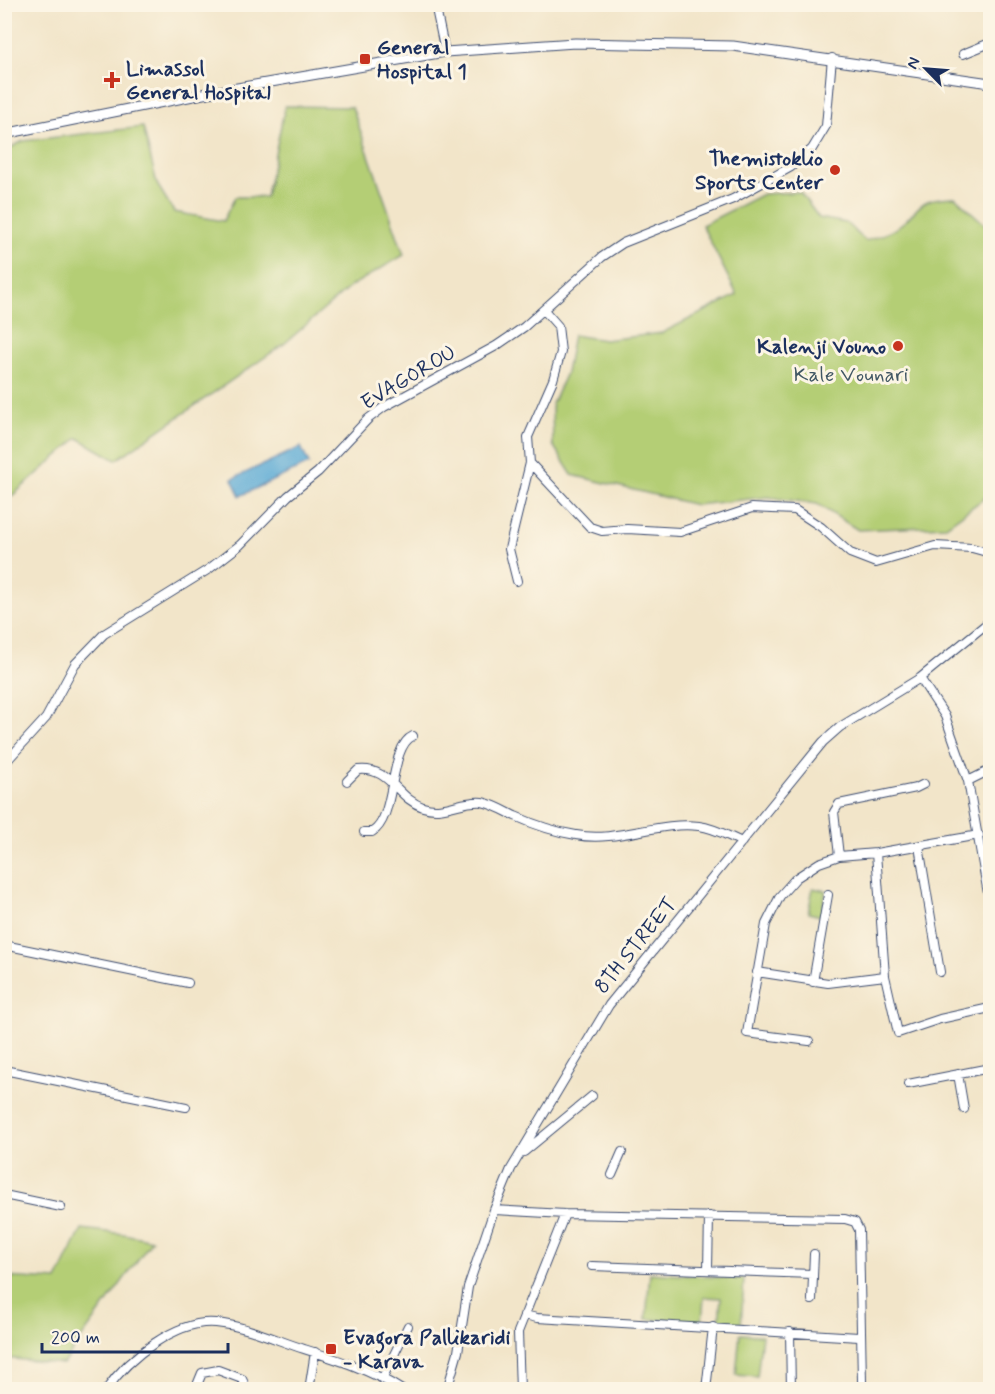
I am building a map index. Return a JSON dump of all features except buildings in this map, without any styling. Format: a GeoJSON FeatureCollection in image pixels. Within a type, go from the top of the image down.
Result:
{"type":"FeatureCollection","features":[{"type":"Feature","properties":{"kind":"main road"},"geometry":{"type":"LineString","coordinates":[[4,134],[208,93],[445,52],[575,44],[655,43],[733,46],[832,58],[990,83]]}},
{"type":"Feature","properties":{"kind":"street"},"geometry":{"type":"LineString","coordinates":[[435,4],[445,52]]}},
{"type":"Feature","properties":{"kind":"street"},"geometry":{"type":"LineString","coordinates":[[963,54],[990,43]]}},
{"type":"Feature","properties":{"kind":"street","name":"EVAGOROU"},"geometry":{"type":"LineString","coordinates":[[4,764],[46,718],[75,664],[104,634],[209,569],[240,545],[288,496],[318,472],[368,419],[384,407],[496,346],[544,310],[602,257],[623,243],[733,199],[773,178],[812,149],[827,122],[832,58]]}},
{"type":"Feature","properties":{"kind":"street"},"geometry":{"type":"LineString","coordinates":[[517,581],[508,549],[530,463],[527,448],[531,426],[553,380],[561,352],[558,326],[544,310]]}},
{"type":"Feature","properties":{"kind":"street"},"geometry":{"type":"LineString","coordinates":[[530,463],[590,527],[597,531],[627,529],[680,532],[742,510],[795,510],[821,527],[850,553],[876,562],[935,546],[972,548],[990,553]]}},
{"type":"Feature","properties":{"kind":"street","name":"8TH STREET"},"geometry":{"type":"LineString","coordinates":[[447,1389],[458,1352],[468,1287],[494,1209],[520,1154],[609,1005],[823,742],[840,727],[920,678],[990,621]]}},
{"type":"Feature","properties":{"kind":"street"},"geometry":{"type":"LineString","coordinates":[[920,678],[945,716],[968,781],[980,835],[990,905]]}},
{"type":"Feature","properties":{"kind":"street"},"geometry":{"type":"LineString","coordinates":[[364,832],[372,832],[379,825],[391,795],[392,782],[405,743],[413,736]]}},
{"type":"Feature","properties":{"kind":"street"},"geometry":{"type":"LineString","coordinates":[[347,781],[358,770],[363,769],[385,776],[404,796],[425,808],[446,810],[481,802],[541,826],[577,836],[603,837],[675,826],[697,826],[715,830],[742,842]]}},
{"type":"Feature","properties":{"kind":"street"},"geometry":{"type":"LineString","coordinates":[[968,781],[990,770]]}},
{"type":"Feature","properties":{"kind":"street"},"geometry":{"type":"LineString","coordinates":[[839,856],[834,812],[839,804],[916,788],[924,784]]}},
{"type":"Feature","properties":{"kind":"street"},"geometry":{"type":"LineString","coordinates":[[809,1041],[747,1033],[766,924],[780,896],[796,878],[819,864],[839,856],[876,853],[980,835]]}},
{"type":"Feature","properties":{"kind":"street"},"geometry":{"type":"LineString","coordinates":[[919,846],[940,972]]}},
{"type":"Feature","properties":{"kind":"street"},"geometry":{"type":"LineString","coordinates":[[876,853],[885,976],[898,1034],[940,1019],[990,1008]]}},
{"type":"Feature","properties":{"kind":"street"},"geometry":{"type":"LineString","coordinates":[[813,981],[828,896]]}},
{"type":"Feature","properties":{"kind":"street"},"geometry":{"type":"LineString","coordinates":[[4,945],[188,983]]}},
{"type":"Feature","properties":{"kind":"street"},"geometry":{"type":"LineString","coordinates":[[757,972],[828,983],[885,976]]}},
{"type":"Feature","properties":{"kind":"street"},"geometry":{"type":"LineString","coordinates":[[908,1084],[990,1068]]}},
{"type":"Feature","properties":{"kind":"street"},"geometry":{"type":"LineString","coordinates":[[4,1070],[186,1107]]}},
{"type":"Feature","properties":{"kind":"street"},"geometry":{"type":"LineString","coordinates":[[958,1074],[964,1109]]}},
{"type":"Feature","properties":{"kind":"street"},"geometry":{"type":"LineString","coordinates":[[520,1154],[592,1096]]}},
{"type":"Feature","properties":{"kind":"street"},"geometry":{"type":"LineString","coordinates":[[612,1174],[622,1152]]}},
{"type":"Feature","properties":{"kind":"street"},"geometry":{"type":"LineString","coordinates":[[4,1195],[61,1207]]}},
{"type":"Feature","properties":{"kind":"street"},"geometry":{"type":"LineString","coordinates":[[494,1209],[565,1214],[844,1219],[855,1222],[859,1230],[862,1381]]}},
{"type":"Feature","properties":{"kind":"street"},"geometry":{"type":"LineString","coordinates":[[520,1389],[518,1332],[565,1214]]}},
{"type":"Feature","properties":{"kind":"street"},"geometry":{"type":"LineString","coordinates":[[708,1269],[709,1216]]}},
{"type":"Feature","properties":{"kind":"street"},"geometry":{"type":"LineString","coordinates":[[812,1300],[814,1254]]}},
{"type":"Feature","properties":{"kind":"street"},"geometry":{"type":"LineString","coordinates":[[592,1266],[813,1274]]}},
{"type":"Feature","properties":{"kind":"street"},"geometry":{"type":"LineString","coordinates":[[524,1315],[537,1318],[860,1337]]}},
{"type":"Feature","properties":{"kind":"street"},"geometry":{"type":"LineString","coordinates":[[106,1389],[147,1348],[182,1328],[214,1323],[315,1352],[383,1377],[402,1389]]}},
{"type":"Feature","properties":{"kind":"street"},"geometry":{"type":"LineString","coordinates":[[383,1377],[408,1326]]}},
{"type":"Feature","properties":{"kind":"street"},"geometry":{"type":"LineString","coordinates":[[706,1389],[713,1328]]}},
{"type":"Feature","properties":{"kind":"street"},"geometry":{"type":"LineString","coordinates":[[790,1332],[791,1389]]}},
{"type":"Feature","properties":{"kind":"street"},"geometry":{"type":"LineString","coordinates":[[309,1389],[315,1352]]}},
{"type":"Feature","properties":{"kind":"street"},"geometry":{"type":"LineString","coordinates":[[195,1389],[202,1373],[218,1370],[242,1379],[248,1389]]}},
{"type":"Feature","properties":{"kind":"green space"},"geometry":{"type":"Polygon","coordinates":[[[285,106],[352,107],[404,255],[351,286],[284,344],[116,460],[78,438],[5,502],[5,151],[23,141],[143,127],[157,184],[174,212],[223,221],[235,197],[266,197],[285,106]]]}},
{"type":"Feature","properties":{"kind":"green space","name":"Kale Vounari"},"geometry":{"type":"Polygon","coordinates":[[[800,192],[819,218],[846,223],[866,241],[893,230],[926,202],[942,198],[955,197],[990,229],[990,494],[946,526],[858,530],[817,504],[768,497],[696,505],[572,475],[553,445],[552,404],[566,373],[573,335],[605,340],[662,333],[737,295],[702,225],[763,194],[800,192]]]}},
{"type":"Feature","properties":{"kind":"green space"},"geometry":{"type":"Polygon","coordinates":[[[813,888],[826,891],[821,916],[808,913],[813,888]]]}},
{"type":"Feature","properties":{"kind":"green space"},"geometry":{"type":"Polygon","coordinates":[[[82,1229],[152,1240],[63,1364],[5,1358],[5,1277],[57,1280],[82,1229]]]}},
{"type":"Feature","properties":{"kind":"green space"},"geometry":{"type":"Polygon","coordinates":[[[650,1273],[744,1279],[741,1326],[719,1324],[721,1298],[704,1297],[702,1323],[646,1319],[650,1273]]]}},
{"type":"Feature","properties":{"kind":"green space"},"geometry":{"type":"Polygon","coordinates":[[[740,1334],[762,1335],[757,1377],[736,1375],[740,1334]]]}},
{"type":"Feature","properties":{"kind":"water"},"geometry":{"type":"Polygon","coordinates":[[[301,447],[309,464],[240,496],[232,479],[301,447]]]}},
{"type":"Feature","properties":{"kind":"place","name":"General Hospital 1"},"geometry":{"type":"Point","coordinates":[365,59]}},
{"type":"Feature","properties":{"kind":"place","name":"Limassol General Hospital"},"geometry":{"type":"Point","coordinates":[112,80]}},
{"type":"Feature","properties":{"kind":"place","name":"Themistoklio Sports Center"},"geometry":{"type":"Point","coordinates":[835,170]}},
{"type":"Feature","properties":{"kind":"place","name":"Kalenji Vouno"},"geometry":{"type":"Point","coordinates":[898,346]}},
{"type":"Feature","properties":{"kind":"place","name":"Evagora Pallikaridi - Karava"},"geometry":{"type":"Point","coordinates":[331,1349]}}]}
